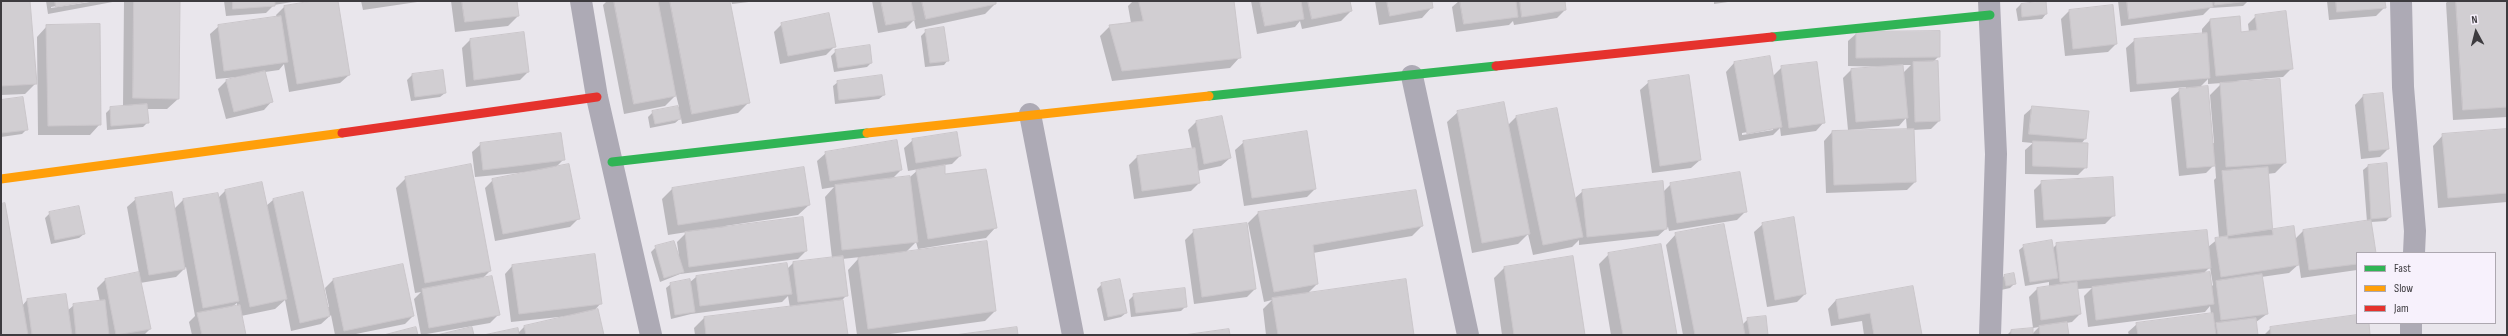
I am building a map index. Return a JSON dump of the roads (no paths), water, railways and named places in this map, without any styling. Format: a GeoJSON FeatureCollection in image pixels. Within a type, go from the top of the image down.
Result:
{"type":"FeatureCollection","features":[{"type":"Feature","properties":{"kind":"street"},"geometry":{"type":"LineString","coordinates":[[581,1],[597,97],[651,335]]}},
{"type":"Feature","properties":{"kind":"street"},"geometry":{"type":"LineString","coordinates":[[2401,1],[2403,87],[2415,231],[2414,252]]}},
{"type":"Feature","properties":{"kind":"street"},"geometry":{"type":"LineString","coordinates":[[612,162],[1030,114],[1412,76],[1990,8],[1996,154],[1990,335]]}},
{"type":"Feature","properties":{"kind":"street"},"geometry":{"type":"LineString","coordinates":[[1412,76],[1468,335]]}},
{"type":"Feature","properties":{"kind":"street"},"geometry":{"type":"LineString","coordinates":[[1,179],[234,149],[597,97]]}},
{"type":"Feature","properties":{"kind":"street"},"geometry":{"type":"LineString","coordinates":[[1030,114],[1073,335]]}},
{"type":"Feature","properties":{"kind":"street"},"geometry":{"type":"LineString","coordinates":[[2411,324],[2411,335]]}}]}
